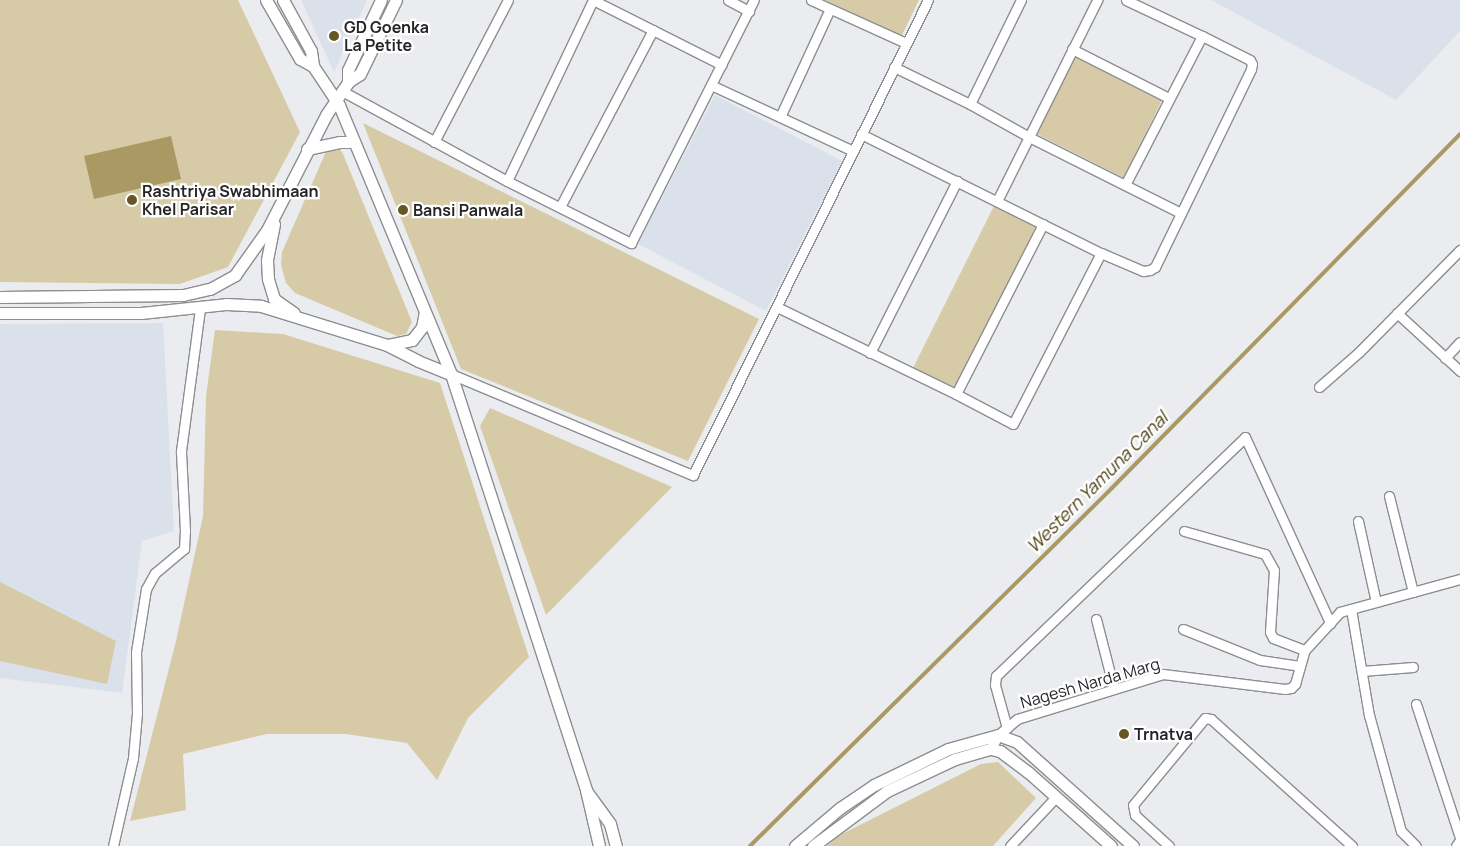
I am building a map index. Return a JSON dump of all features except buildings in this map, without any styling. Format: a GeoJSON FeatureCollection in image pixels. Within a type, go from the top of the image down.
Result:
{"type":"FeatureCollection","features":[{"type":"Feature","properties":{"kind":"street"},"geometry":{"type":"LineString","coordinates":[[266,0],[300,59],[313,66]]}},
{"type":"Feature","properties":{"kind":"street"},"geometry":{"type":"LineString","coordinates":[[283,0],[311,51],[313,66],[336,101],[451,374],[586,790],[599,846]]}},
{"type":"Feature","properties":{"kind":"street"},"geometry":{"type":"LineString","coordinates":[[345,87],[348,70],[381,0]]}},
{"type":"Feature","properties":{"kind":"street"},"geometry":{"type":"LineString","coordinates":[[0,297],[182,295],[210,289],[235,275],[267,230],[307,149],[336,101],[345,87],[360,74],[396,0]]}},
{"type":"Feature","properties":{"kind":"street"},"geometry":{"type":"LineString","coordinates":[[434,142],[508,0]]}},
{"type":"Feature","properties":{"kind":"street"},"geometry":{"type":"LineString","coordinates":[[507,180],[593,0],[722,64]]}},
{"type":"Feature","properties":{"kind":"street"},"geometry":{"type":"LineString","coordinates":[[728,0],[749,11]]}},
{"type":"Feature","properties":{"kind":"street"},"geometry":{"type":"LineString","coordinates":[[345,87],[434,142],[631,243],[754,0]]}},
{"type":"Feature","properties":{"kind":"street"},"geometry":{"type":"LineString","coordinates":[[811,0],[906,43]]}},
{"type":"Feature","properties":{"kind":"street"},"geometry":{"type":"LineString","coordinates":[[0,313],[141,312],[200,308],[226,304],[261,306],[387,345],[418,361],[693,475],[928,0]]}},
{"type":"Feature","properties":{"kind":"street"},"geometry":{"type":"LineString","coordinates":[[970,104],[1020,0]]}},
{"type":"Feature","properties":{"kind":"street"},"geometry":{"type":"LineString","coordinates":[[997,201],[1097,0]]}},
{"type":"Feature","properties":{"kind":"street"},"geometry":{"type":"LineString","coordinates":[[861,134],[1101,253],[1143,271],[1150,270],[1155,267],[1252,66],[1250,60],[1126,0]]}},
{"type":"Feature","properties":{"kind":"street"},"geometry":{"type":"LineString","coordinates":[[780,117],[830,9]]}},
{"type":"Feature","properties":{"kind":"street"},"geometry":{"type":"LineString","coordinates":[[560,207],[653,30]]}},
{"type":"Feature","properties":{"kind":"street"},"geometry":{"type":"LineString","coordinates":[[1125,185],[1202,36]]}},
{"type":"Feature","properties":{"kind":"street"},"geometry":{"type":"LineString","coordinates":[[1072,48],[1169,98]]}},
{"type":"Feature","properties":{"kind":"street"},"geometry":{"type":"LineString","coordinates":[[894,67],[970,104],[1029,138],[1181,213]]}},
{"type":"Feature","properties":{"kind":"street"},"geometry":{"type":"LineString","coordinates":[[711,85],[853,152]]}},
{"type":"Feature","properties":{"kind":"street"},"geometry":{"type":"LineString","coordinates":[[307,149],[339,142],[354,142]]}},
{"type":"Feature","properties":{"kind":"street"},"geometry":{"type":"LineString","coordinates":[[870,353],[957,181]]}},
{"type":"Feature","properties":{"kind":"street"},"geometry":{"type":"LineString","coordinates":[[276,211],[267,260],[268,279],[274,299],[306,321]]}},
{"type":"Feature","properties":{"kind":"street"},"geometry":{"type":"LineString","coordinates":[[956,394],[1043,224]]}},
{"type":"Feature","properties":{"kind":"street"},"geometry":{"type":"LineString","coordinates":[[1319,387],[1359,352],[1460,250]]}},
{"type":"Feature","properties":{"kind":"street"},"geometry":{"type":"LineString","coordinates":[[777,307],[1014,424],[1101,253]]}},
{"type":"Feature","properties":{"kind":"street"},"geometry":{"type":"LineString","coordinates":[[53,297],[53,312]]}},
{"type":"Feature","properties":{"kind":"street"},"geometry":{"type":"LineString","coordinates":[[114,846],[133,758],[138,713],[136,652],[146,589],[155,573],[184,549],[185,532],[180,451],[200,308]]}},
{"type":"Feature","properties":{"kind":"street"},"geometry":{"type":"LineString","coordinates":[[387,345],[412,340],[422,327],[425,310]]}},
{"type":"Feature","properties":{"kind":"street"},"geometry":{"type":"LineString","coordinates":[[1397,313],[1460,371]]}},
{"type":"Feature","properties":{"kind":"street"},"geometry":{"type":"LineString","coordinates":[[1445,358],[1460,342]]}},
{"type":"Feature","properties":{"kind":"street"},"geometry":{"type":"LineString","coordinates":[[1133,846],[1017,742],[1003,732],[995,685],[996,676],[1245,436],[1330,623]]}},
{"type":"Feature","properties":{"kind":"street"},"geometry":{"type":"LineString","coordinates":[[1389,496],[1413,592]]}},
{"type":"Feature","properties":{"kind":"street"},"geometry":{"type":"LineString","coordinates":[[1358,521],[1376,602]]}},
{"type":"Feature","properties":{"kind":"street"},"geometry":{"type":"LineString","coordinates":[[1184,531],[1265,554],[1274,570],[1270,632],[1274,638],[1305,650],[1340,612],[1460,578]]}},
{"type":"Feature","properties":{"kind":"street"},"geometry":{"type":"LineString","coordinates":[[1352,609],[1368,715],[1401,831],[1416,846]]}},
{"type":"Feature","properties":{"kind":"street"},"geometry":{"type":"LineString","coordinates":[[1096,619],[1114,690]]}},
{"type":"Feature","properties":{"kind":"street"},"geometry":{"type":"LineString","coordinates":[[1183,629],[1260,660],[1300,666]]}},
{"type":"Feature","properties":{"kind":"street","name":"Nagesh Narda Marg"},"geometry":{"type":"LineString","coordinates":[[1003,732],[1017,719],[1163,674],[1285,690],[1295,684],[1305,650]]}},
{"type":"Feature","properties":{"kind":"street"},"geometry":{"type":"LineString","coordinates":[[1362,671],[1413,667]]}},
{"type":"Feature","properties":{"kind":"street"},"geometry":{"type":"LineString","coordinates":[[1416,704],[1460,838]]}},
{"type":"Feature","properties":{"kind":"street"},"geometry":{"type":"LineString","coordinates":[[1169,846],[1135,815],[1132,810],[1133,805],[1205,718],[1211,719],[1352,846]]}},
{"type":"Feature","properties":{"kind":"street"},"geometry":{"type":"LineString","coordinates":[[991,749],[1003,732]]}},
{"type":"Feature","properties":{"kind":"street"},"geometry":{"type":"LineString","coordinates":[[795,846],[840,808],[874,785],[948,749],[1003,732]]}},
{"type":"Feature","properties":{"kind":"street"},"geometry":{"type":"LineString","coordinates":[[813,846],[887,791],[955,759],[991,749],[1000,751],[1028,772],[1111,846]]}},
{"type":"Feature","properties":{"kind":"street"},"geometry":{"type":"LineString","coordinates":[[586,790],[610,824],[616,846]]}},
{"type":"Feature","properties":{"kind":"street"},"geometry":{"type":"LineString","coordinates":[[1024,846],[1013,843],[1056,797]]}},
{"type":"Feature","properties":{"kind":"street"},"geometry":{"type":"LineString","coordinates":[[1456,846],[1460,842]]}},
{"type":"Feature","properties":{"kind":"shaded area","name":"Rashtriya Swabhimaan Khel Parisar"},"geometry":{"type":"Polygon","coordinates":[[[0,0],[238,0],[300,132],[228,267],[180,284],[0,282],[0,0]]]}},
{"type":"Feature","properties":{"kind":"shaded area","name":"GD Goenka La Petite"},"geometry":{"type":"Polygon","coordinates":[[[301,0],[367,0],[334,72],[301,0]]]}},
{"type":"Feature","properties":{"kind":"shaded area"},"geometry":{"type":"Polygon","coordinates":[[[825,0],[919,0],[901,37],[825,0]]]}},
{"type":"Feature","properties":{"kind":"shaded area"},"geometry":{"type":"Polygon","coordinates":[[[1211,0],[1460,0],[1460,31],[1396,100],[1211,0]]]}},
{"type":"Feature","properties":{"kind":"shaded area"},"geometry":{"type":"Polygon","coordinates":[[[1075,57],[1162,100],[1124,178],[1037,134],[1075,57]]]}},
{"type":"Feature","properties":{"kind":"shaded area"},"geometry":{"type":"Polygon","coordinates":[[[715,95],[842,161],[766,311],[638,244],[715,95]]]}},
{"type":"Feature","properties":{"kind":"shaded area"},"geometry":{"type":"Polygon","coordinates":[[[363,123],[759,319],[688,461],[461,369],[363,123]]]}},
{"type":"Feature","properties":{"kind":"shaded area"},"geometry":{"type":"Polygon","coordinates":[[[171,136],[181,179],[94,199],[84,156],[171,136]]]}},
{"type":"Feature","properties":{"kind":"shaded area"},"geometry":{"type":"Polygon","coordinates":[[[337,145],[343,154],[412,322],[406,334],[397,336],[295,293],[286,283],[281,265],[282,252],[328,147],[337,145]]]}},
{"type":"Feature","properties":{"kind":"shaded area"},"geometry":{"type":"Polygon","coordinates":[[[994,206],[1036,227],[955,391],[912,370],[994,206]]]}},
{"type":"Feature","properties":{"kind":"shaded area"},"geometry":{"type":"Polygon","coordinates":[[[163,323],[174,531],[142,541],[122,693],[0,678],[0,324],[163,323]]]}},
{"type":"Feature","properties":{"kind":"shaded area"},"geometry":{"type":"Polygon","coordinates":[[[215,330],[283,334],[440,383],[529,657],[468,718],[437,780],[407,743],[346,734],[267,734],[183,754],[186,810],[130,821],[176,641],[203,516],[206,396],[215,330]]]}},
{"type":"Feature","properties":{"kind":"shaded area"},"geometry":{"type":"Polygon","coordinates":[[[490,408],[672,487],[546,615],[480,426],[490,408]]]}},
{"type":"Feature","properties":{"kind":"shaded area"},"geometry":{"type":"Polygon","coordinates":[[[0,582],[116,641],[107,684],[0,661],[0,582]]]}},
{"type":"Feature","properties":{"kind":"shaded area"},"geometry":{"type":"Polygon","coordinates":[[[998,762],[1036,798],[993,846],[827,846],[838,836],[981,764],[998,762]]]}},
{"type":"Feature","properties":{"kind":"waterway","name":"Western Yamuna Canal"},"geometry":{"type":"LineString","coordinates":[[750,846],[1108,492],[1460,134]]}},
{"type":"Feature","properties":{"kind":"place","name":"GD Goenka La Petite"},"geometry":{"type":"Point","coordinates":[334,36]}},
{"type":"Feature","properties":{"kind":"place","name":"Rashtriya Swabhimaan Khel Parisar"},"geometry":{"type":"Point","coordinates":[132,200]}},
{"type":"Feature","properties":{"kind":"place","name":"Bansi Panwala"},"geometry":{"type":"Point","coordinates":[403,210]}},
{"type":"Feature","properties":{"kind":"place","name":"Trnatva"},"geometry":{"type":"Point","coordinates":[1124,734]}}]}
